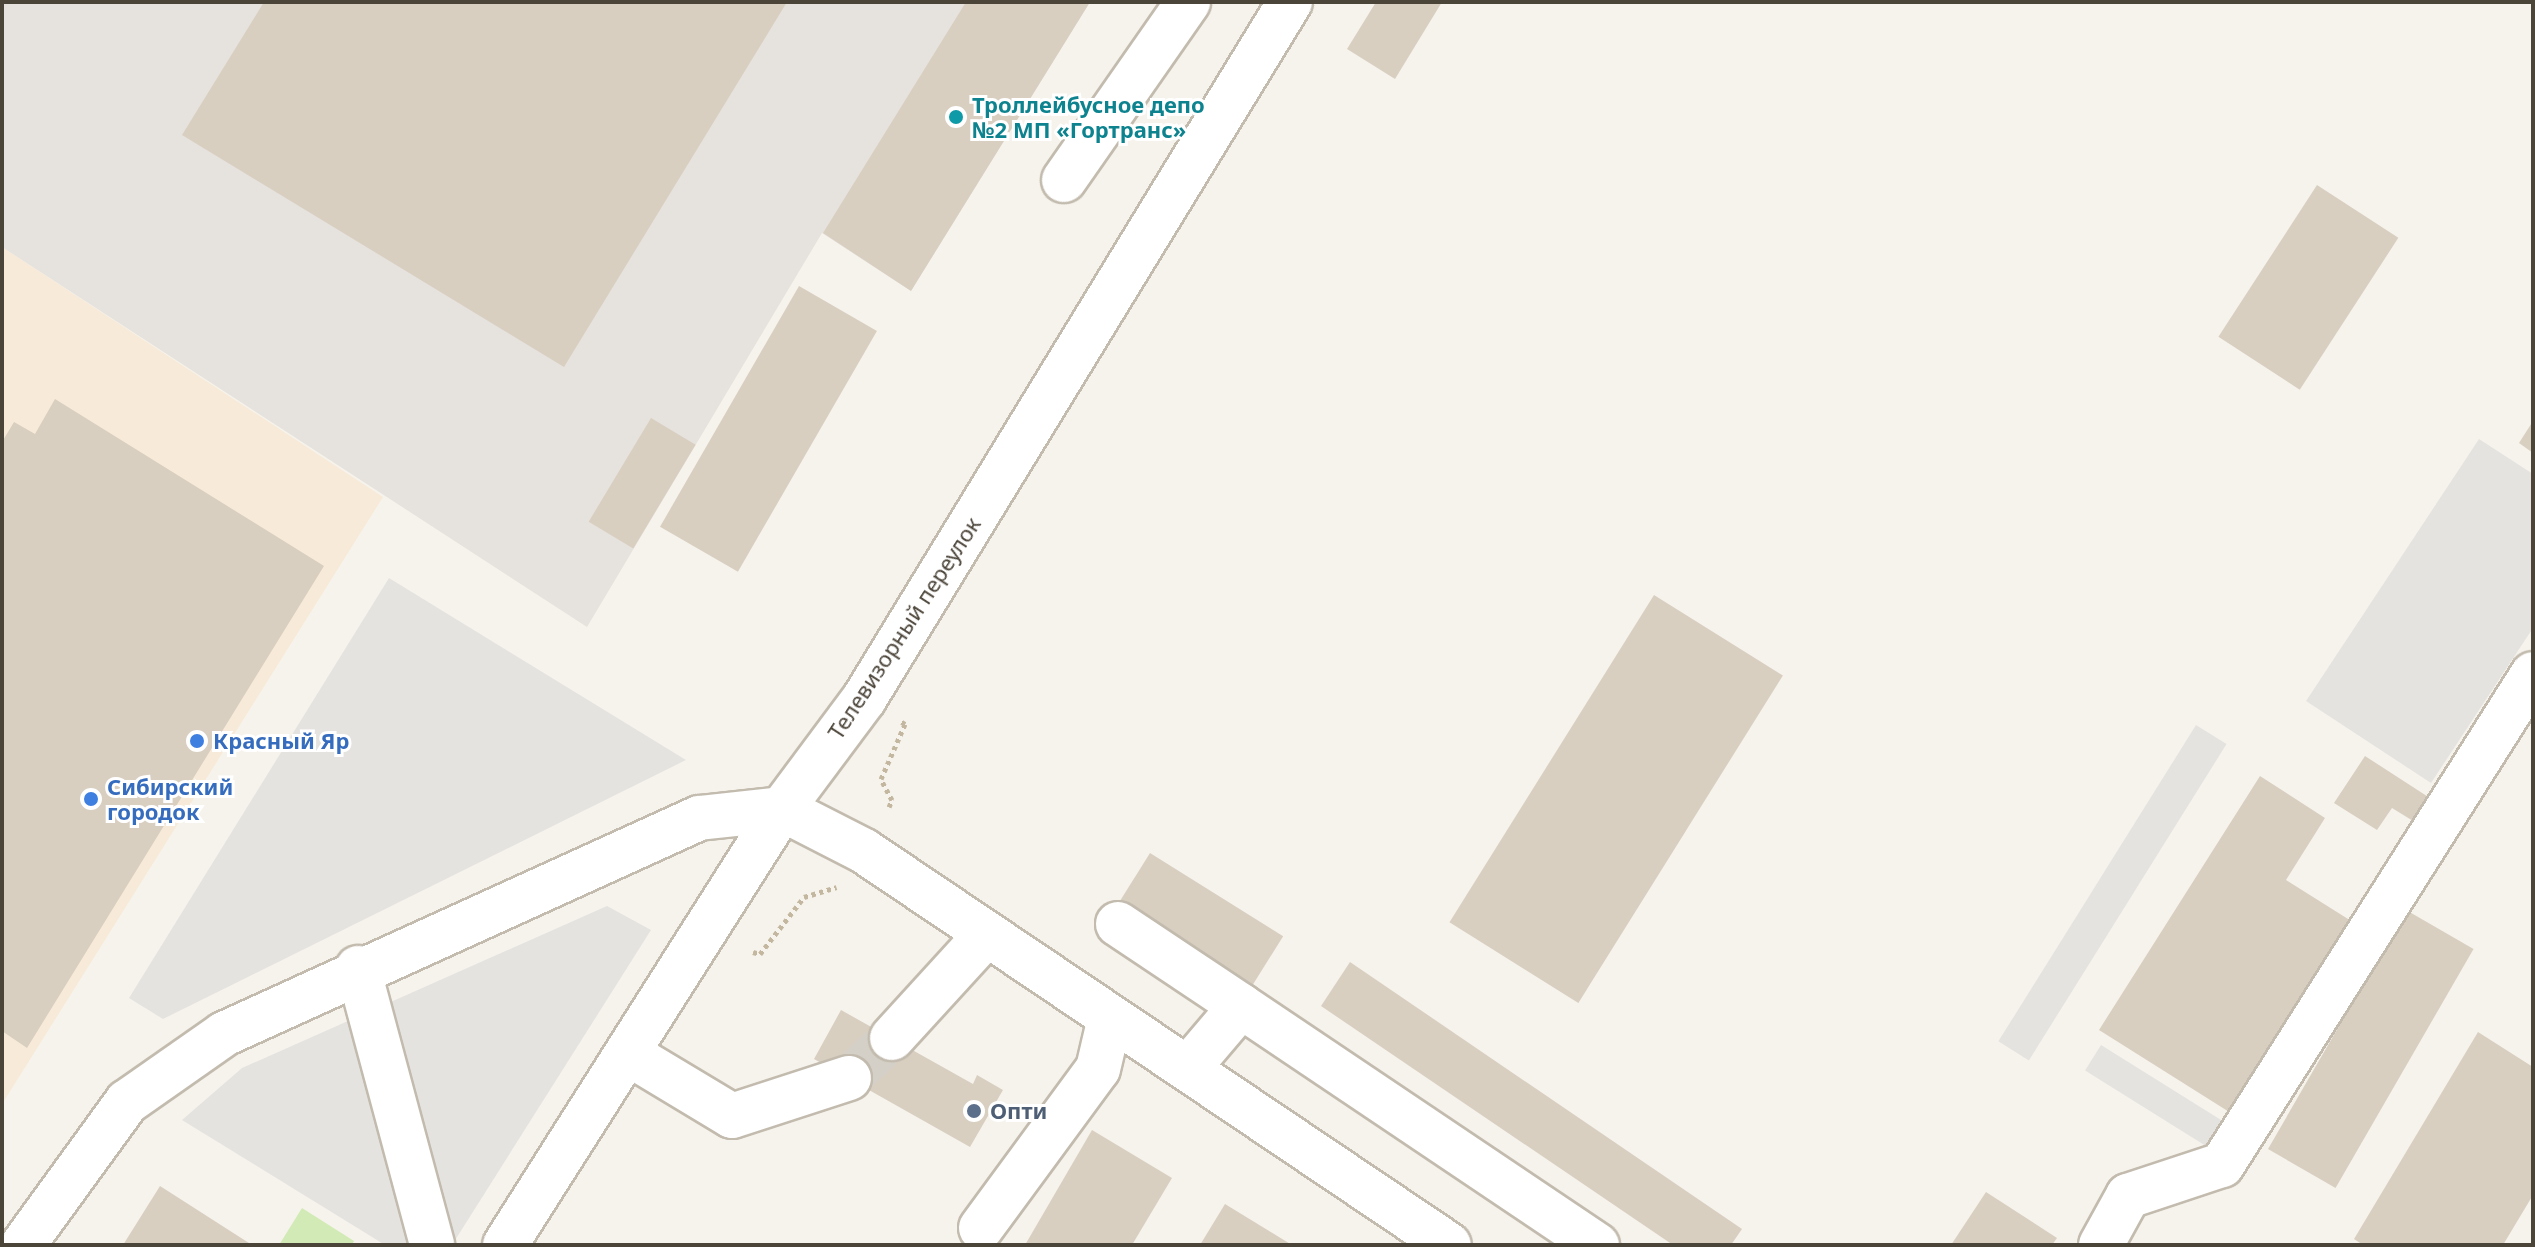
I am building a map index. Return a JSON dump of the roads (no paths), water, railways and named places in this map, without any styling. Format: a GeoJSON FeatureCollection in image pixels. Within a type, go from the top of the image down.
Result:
{"type":"FeatureCollection","features":[{"type":"Feature","properties":{"kind":"street"},"geometry":{"type":"LineString","coordinates":[[1064,180],[1188,2]]}},
{"type":"Feature","properties":{"kind":"street","name":"Телевизорный переулок"},"geometry":{"type":"LineString","coordinates":[[505,1245],[782,809],[864,699],[1285,4]]}},
{"type":"Feature","properties":{"kind":"street"},"geometry":{"type":"LineString","coordinates":[[2101,1245],[2128,1196],[2222,1165],[2533,674]]}},
{"type":"Feature","properties":{"kind":"street"},"geometry":{"type":"LineString","coordinates":[[23,1245],[127,1102],[224,1034],[358,968],[699,818],[782,809],[864,851],[1449,1245]]}},
{"type":"Feature","properties":{"kind":"street"},"geometry":{"type":"LineString","coordinates":[[1118,924],[1597,1245]]}},
{"type":"Feature","properties":{"kind":"street"},"geometry":{"type":"LineString","coordinates":[[892,1038],[986,935]]}},
{"type":"Feature","properties":{"kind":"street"},"geometry":{"type":"LineString","coordinates":[[358,968],[432,1245]]}},
{"type":"Feature","properties":{"kind":"street"},"geometry":{"type":"LineString","coordinates":[[1189,1067],[1241,1006]]}},
{"type":"Feature","properties":{"kind":"street"},"geometry":{"type":"LineString","coordinates":[[981,1228],[1098,1069],[1110,1018]]}},
{"type":"Feature","properties":{"kind":"street"},"geometry":{"type":"LineString","coordinates":[[629,1054],[732,1116],[849,1078]]}},
{"type":"Feature","properties":{"kind":"tunnel"},"geometry":{"type":"LineString","coordinates":[[849,1078],[892,1038]]}},
{"type":"Feature","properties":{"kind":"place","name":"Троллейбусное депо №2 МП «Гортранс»"},"geometry":{"type":"Point","coordinates":[956,117]}},
{"type":"Feature","properties":{"kind":"place","name":"Красный Яр"},"geometry":{"type":"Point","coordinates":[197,741]}},
{"type":"Feature","properties":{"kind":"place","name":"Сибирский городок"},"geometry":{"type":"Point","coordinates":[91,799]}},
{"type":"Feature","properties":{"kind":"place","name":"Опти"},"geometry":{"type":"Point","coordinates":[974,1111]}}]}
